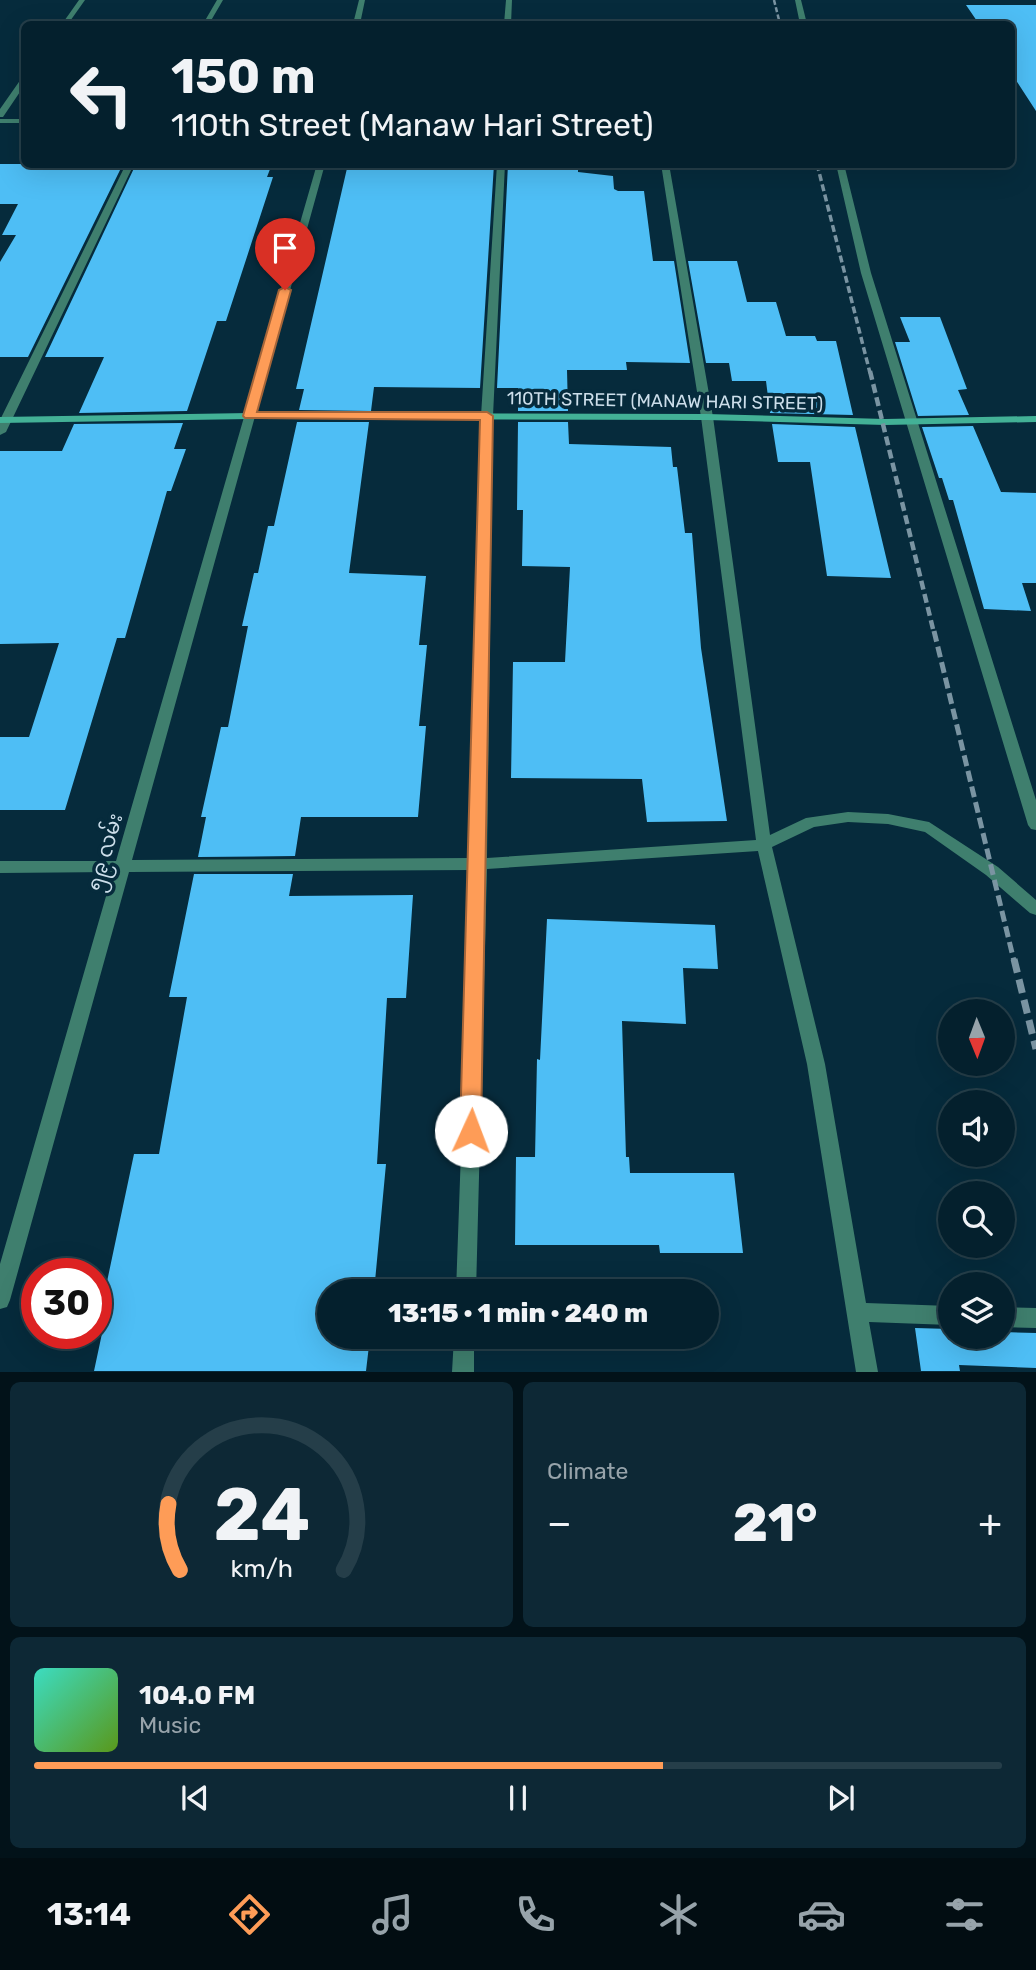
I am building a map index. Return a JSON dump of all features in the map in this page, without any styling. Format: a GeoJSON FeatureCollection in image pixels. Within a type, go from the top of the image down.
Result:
{"type":"FeatureCollection","features":[{"type":"Feature","properties":{"kind":"main road","name":"110TH STREET (MANAW HARI STREET)"},"geometry":{"type":"LineString","coordinates":[[3,420],[250,416],[707,416],[913,421],[1036,419]]}},
{"type":"Feature","properties":{"kind":"street"},"geometry":{"type":"LineString","coordinates":[[67,21],[82,0]]}},
{"type":"Feature","properties":{"kind":"street"},"geometry":{"type":"LineString","coordinates":[[208,21],[220,0]]}},
{"type":"Feature","properties":{"kind":"street"},"geometry":{"type":"LineString","coordinates":[[357,21],[362,0]]}},
{"type":"Feature","properties":{"kind":"street"},"geometry":{"type":"LineString","coordinates":[[508,21],[509,0]]}},
{"type":"Feature","properties":{"kind":"street"},"geometry":{"type":"LineString","coordinates":[[797,0],[803,21]]}},
{"type":"Feature","properties":{"kind":"street"},"geometry":{"type":"LineString","coordinates":[[0,115],[21,85]]}},
{"type":"Feature","properties":{"kind":"street"},"geometry":{"type":"LineString","coordinates":[[0,121],[21,121]]}},
{"type":"Feature","properties":{"kind":"street"},"geometry":{"type":"LineString","coordinates":[[0,432],[3,420],[128,168]]}},
{"type":"Feature","properties":{"kind":"street","name":"၅၉ လမ်း"},"geometry":{"type":"LineString","coordinates":[[0,1300],[320,168]]}},
{"type":"Feature","properties":{"kind":"street"},"geometry":{"type":"LineString","coordinates":[[466,1279],[479,864],[487,416],[501,168]]}},
{"type":"Feature","properties":{"kind":"street"},"geometry":{"type":"LineString","coordinates":[[666,168],[707,416],[764,845],[816,1064],[867,1371]]}},
{"type":"Feature","properties":{"kind":"street"},"geometry":{"type":"LineString","coordinates":[[841,168],[866,273],[1036,825]]}},
{"type":"Feature","properties":{"kind":"street"},"geometry":{"type":"LineString","coordinates":[[0,867],[479,864],[764,845],[811,822],[848,817],[929,827],[992,871],[1036,909]]}},
{"type":"Feature","properties":{"kind":"street"},"geometry":{"type":"LineString","coordinates":[[857,1312],[938,1315]]}},
{"type":"Feature","properties":{"kind":"street"},"geometry":{"type":"LineString","coordinates":[[1015,1317],[1036,1318]]}},
{"type":"Feature","properties":{"kind":"street"},"geometry":{"type":"LineString","coordinates":[[463,1371],[464,1349]]}},
{"type":"Feature","properties":{"kind":"building"},"geometry":{"type":"Polygon","coordinates":[[[966,5],[1036,5],[1036,111],[1015,79],[1015,21],[977,21],[966,5]]]}},
{"type":"Feature","properties":{"kind":"building"},"geometry":{"type":"Polygon","coordinates":[[[0,164],[21,164],[21,168],[121,168],[28,357],[0,357],[0,262],[16,235],[2,235],[18,204],[0,204],[0,164]]]}},
{"type":"Feature","properties":{"kind":"building"},"geometry":{"type":"Polygon","coordinates":[[[134,168],[270,168],[267,177],[273,177],[226,321],[217,321],[187,411],[79,413],[104,357],[45,357],[134,168]]]}},
{"type":"Feature","properties":{"kind":"building"},"geometry":{"type":"Polygon","coordinates":[[[347,168],[494,168],[480,388],[374,387],[371,411],[299,410],[304,389],[296,389],[347,168]]]}},
{"type":"Feature","properties":{"kind":"building"},"geometry":{"type":"Polygon","coordinates":[[[508,168],[578,168],[578,172],[613,176],[614,189],[618,191],[644,191],[653,261],[674,261],[690,363],[626,362],[627,370],[567,370],[568,411],[518,411],[518,388],[497,388],[508,168]]]}},
{"type":"Feature","properties":{"kind":"building"},"geometry":{"type":"Polygon","coordinates":[[[688,261],[737,261],[747,302],[776,302],[786,336],[815,336],[817,341],[836,341],[853,415],[770,413],[766,381],[732,381],[729,363],[706,363],[688,261]]]}},
{"type":"Feature","properties":{"kind":"building"},"geometry":{"type":"Polygon","coordinates":[[[900,317],[940,317],[967,389],[958,390],[969,415],[918,416],[895,342],[910,342],[900,317]]]}},
{"type":"Feature","properties":{"kind":"building"},"geometry":{"type":"Polygon","coordinates":[[[297,422],[369,422],[349,573],[426,576],[419,645],[427,645],[419,726],[426,726],[418,817],[301,817],[295,856],[198,857],[206,817],[201,817],[221,727],[228,727],[248,626],[242,626],[254,573],[258,573],[268,526],[274,526],[297,422]]]}},
{"type":"Feature","properties":{"kind":"building"},"geometry":{"type":"Polygon","coordinates":[[[518,422],[568,422],[569,444],[671,447],[673,467],[677,467],[685,533],[692,533],[701,648],[727,821],[647,822],[642,779],[511,778],[513,662],[565,662],[570,567],[522,566],[523,510],[517,510],[518,422]]]}},
{"type":"Feature","properties":{"kind":"building"},"geometry":{"type":"Polygon","coordinates":[[[183,423],[174,449],[186,449],[171,491],[167,491],[125,638],[117,638],[65,810],[0,810],[0,737],[29,737],[59,643],[0,644],[0,451],[62,451],[74,424],[183,423]]]}},
{"type":"Feature","properties":{"kind":"building"},"geometry":{"type":"Polygon","coordinates":[[[772,424],[855,427],[891,578],[827,576],[810,462],[778,462],[772,424]]]}},
{"type":"Feature","properties":{"kind":"building"},"geometry":{"type":"Polygon","coordinates":[[[973,426],[1001,492],[1036,493],[1036,583],[1022,583],[1031,611],[984,609],[953,500],[949,500],[942,478],[939,478],[922,427],[973,426]]]}},
{"type":"Feature","properties":{"kind":"building"},"geometry":{"type":"Polygon","coordinates":[[[194,874],[293,874],[289,896],[413,895],[406,998],[387,998],[377,1164],[386,1164],[375,1279],[317,1279],[317,1349],[369,1349],[366,1371],[94,1371],[99,1349],[112,1349],[112,1258],[134,1154],[159,1154],[187,997],[169,997],[194,874]]]}},
{"type":"Feature","properties":{"kind":"building"},"geometry":{"type":"Polygon","coordinates":[[[547,919],[715,925],[718,969],[683,968],[686,1024],[622,1021],[626,1157],[629,1157],[630,1173],[734,1173],[743,1253],[660,1253],[659,1245],[515,1245],[516,1157],[535,1157],[537,1059],[540,1060],[547,919]]]}},
{"type":"Feature","properties":{"kind":"building"},"geometry":{"type":"Polygon","coordinates":[[[915,1328],[938,1329],[938,1349],[1015,1349],[1015,1332],[1036,1333],[1036,1368],[959,1365],[960,1371],[921,1371],[915,1328]]]}},
{"type":"Feature","properties":{"kind":"railway"},"geometry":{"type":"LineString","coordinates":[[774,0],[779,21]]}},
{"type":"Feature","properties":{"kind":"railway"},"geometry":{"type":"LineString","coordinates":[[818,168],[870,373]]}},
{"type":"Feature","properties":{"kind":"railway"},"geometry":{"type":"LineString","coordinates":[[870,371],[934,633]]}},
{"type":"Feature","properties":{"kind":"railway"},"geometry":{"type":"LineString","coordinates":[[934,631],[1014,961]]}},
{"type":"Feature","properties":{"kind":"railway"},"geometry":{"type":"LineString","coordinates":[[1014,959],[1036,1049]]}},
{"type":"Feature","properties":{"kind":"route"},"geometry":{"type":"LineString","coordinates":[[285,290],[250,416],[487,416],[471,1131]]}}]}
